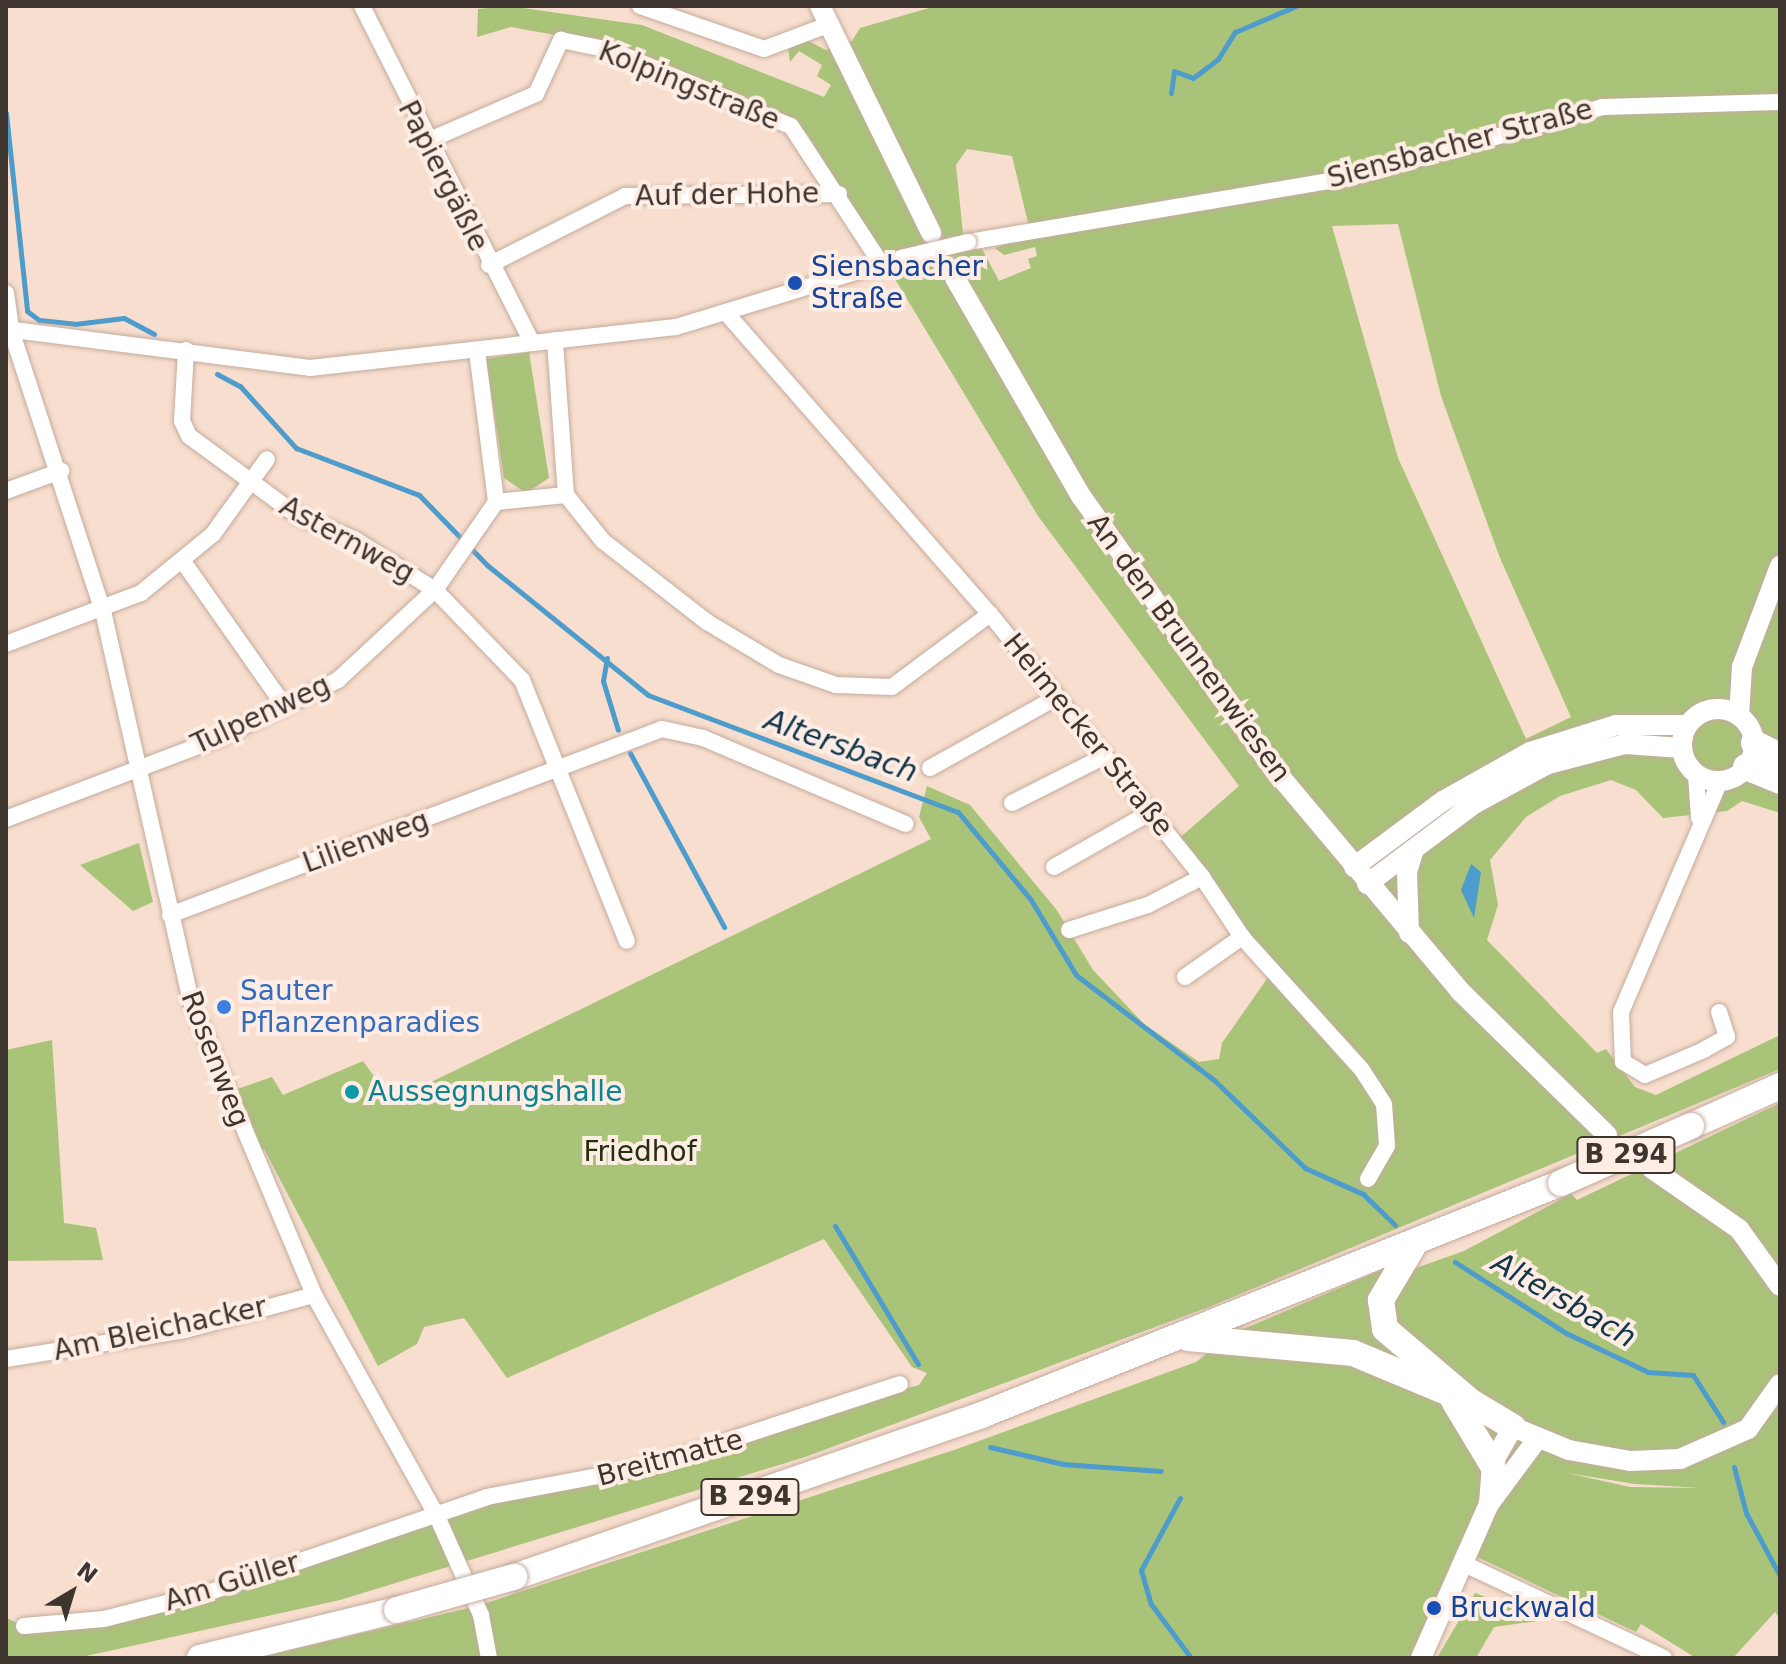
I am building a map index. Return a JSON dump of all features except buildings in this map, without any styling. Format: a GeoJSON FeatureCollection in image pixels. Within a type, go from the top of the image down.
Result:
{"type":"FeatureCollection","features":[{"type":"Feature","properties":{"kind":"highway"},"geometry":{"type":"LineString","coordinates":[[1750,755],[1780,756]]}},
{"type":"Feature","properties":{"kind":"highway"},"geometry":{"type":"LineString","coordinates":[[1750,755],[1780,781]]}},
{"type":"Feature","properties":{"kind":"highway","name":"B 294"},"geometry":{"type":"LineString","coordinates":[[200,1658],[397,1610],[514,1577],[1186,1338],[1413,1246],[1780,1086]]}},
{"type":"Feature","properties":{"kind":"highway"},"geometry":{"type":"LineString","coordinates":[[1413,1246],[1381,1300],[1385,1329],[1463,1402],[1492,1464]]}},
{"type":"Feature","properties":{"kind":"highway"},"geometry":{"type":"LineString","coordinates":[[1186,1338],[1353,1353],[1513,1427]]}},
{"type":"Feature","properties":{"kind":"street","name":"Papiergäßle"},"geometry":{"type":"LineString","coordinates":[[362,6],[425,142],[532,342]]}},
{"type":"Feature","properties":{"kind":"street"},"geometry":{"type":"LineString","coordinates":[[640,6],[764,49],[824,16],[931,233]]}},
{"type":"Feature","properties":{"kind":"street","name":"Kolpingstraße"},"geometry":{"type":"LineString","coordinates":[[425,142],[536,94],[561,40],[614,51],[791,126],[839,194],[880,262]]}},
{"type":"Feature","properties":{"kind":"street","name":"Siensbacher Straße"},"geometry":{"type":"LineString","coordinates":[[9,330],[310,368],[477,351],[728,315],[880,262],[968,242],[1352,177],[1602,107],[1780,102]]}},
{"type":"Feature","properties":{"kind":"street","name":"Auf der Hohe"},"geometry":{"type":"LineString","coordinates":[[489,265],[625,196],[839,194]]}},
{"type":"Feature","properties":{"kind":"street","name":"An den Brunnenwiesen"},"geometry":{"type":"LineString","coordinates":[[955,278],[1141,586],[1354,867],[1460,991],[1607,1135]]}},
{"type":"Feature","properties":{"kind":"street","name":"Rosenweg"},"geometry":{"type":"LineString","coordinates":[[6,293],[9,330],[61,471],[103,611],[141,768],[191,1002],[314,1295],[436,1514],[481,1615],[489,1658]]}},
{"type":"Feature","properties":{"kind":"street","name":"Heimecker Straße"},"geometry":{"type":"LineString","coordinates":[[728,315],[990,614],[1202,877],[1242,937],[1384,1104],[1387,1146],[1368,1179]]}},
{"type":"Feature","properties":{"kind":"street"},"geometry":{"type":"LineString","coordinates":[[555,340],[566,495],[603,541],[707,622],[779,665],[836,685],[892,687],[990,614]]}},
{"type":"Feature","properties":{"kind":"street","name":"Asternweg"},"geometry":{"type":"LineString","coordinates":[[186,350],[182,421],[189,436],[254,486],[435,590],[522,680],[563,769]]}},
{"type":"Feature","properties":{"kind":"street"},"geometry":{"type":"LineString","coordinates":[[477,351],[496,502],[566,495]]}},
{"type":"Feature","properties":{"kind":"street"},"geometry":{"type":"LineString","coordinates":[[6,644],[103,611],[184,563],[254,486],[267,459]]}},
{"type":"Feature","properties":{"kind":"street"},"geometry":{"type":"LineString","coordinates":[[6,491],[61,471]]}},
{"type":"Feature","properties":{"kind":"street","name":"Tulpenweg"},"geometry":{"type":"LineString","coordinates":[[6,819],[141,768],[338,680],[435,590],[496,502]]}},
{"type":"Feature","properties":{"kind":"street"},"geometry":{"type":"LineString","coordinates":[[184,563],[283,704]]}},
{"type":"Feature","properties":{"kind":"street"},"geometry":{"type":"LineString","coordinates":[[1354,867],[1443,801],[1530,752],[1616,725],[1687,725],[1717,710],[1742,667],[1780,566]]}},
{"type":"Feature","properties":{"kind":"street"},"geometry":{"type":"LineString","coordinates":[[1719,1012],[1727,1037],[1704,1050],[1645,1075],[1623,1062],[1621,1012],[1699,820],[1720,781],[1750,755],[1739,716],[1742,667]]}},
{"type":"Feature","properties":{"kind":"street"},"geometry":{"type":"LineString","coordinates":[[930,768],[1057,697]]}},
{"type":"Feature","properties":{"kind":"street"},"geometry":{"type":"LineString","coordinates":[[1717,710],[1739,716]]}},
{"type":"Feature","properties":{"kind":"street"},"geometry":{"type":"LineString","coordinates":[[1687,725],[1682,748],[1696,775],[1699,820]]}},
{"type":"Feature","properties":{"kind":"street","name":"Lilienweg"},"geometry":{"type":"LineString","coordinates":[[170,915],[563,769],[662,729],[681,731],[906,824]]}},
{"type":"Feature","properties":{"kind":"street"},"geometry":{"type":"LineString","coordinates":[[1367,884],[1474,804],[1561,759],[1625,744],[1682,748]]}},
{"type":"Feature","properties":{"kind":"street"},"geometry":{"type":"LineString","coordinates":[[1012,803],[1105,756]]}},
{"type":"Feature","properties":{"kind":"street"},"geometry":{"type":"LineString","coordinates":[[563,769],[627,941]]}},
{"type":"Feature","properties":{"kind":"street"},"geometry":{"type":"LineString","coordinates":[[1696,775],[1720,781]]}},
{"type":"Feature","properties":{"kind":"street"},"geometry":{"type":"LineString","coordinates":[[1054,867],[1151,812]]}},
{"type":"Feature","properties":{"kind":"street"},"geometry":{"type":"LineString","coordinates":[[1409,933],[1407,872],[1414,849]]}},
{"type":"Feature","properties":{"kind":"street"},"geometry":{"type":"LineString","coordinates":[[1069,930],[1148,905],[1202,877]]}},
{"type":"Feature","properties":{"kind":"street"},"geometry":{"type":"LineString","coordinates":[[1185,977],[1242,937]]}},
{"type":"Feature","properties":{"kind":"street"},"geometry":{"type":"LineString","coordinates":[[1651,1168],[1739,1229],[1780,1286]]}},
{"type":"Feature","properties":{"kind":"street","name":"Am Bleichacker"},"geometry":{"type":"LineString","coordinates":[[6,1359],[185,1330],[314,1295]]}},
{"type":"Feature","properties":{"kind":"street","name":"Breitmatte"},"geometry":{"type":"LineString","coordinates":[[436,1514],[487,1497],[651,1466],[900,1384]]}},
{"type":"Feature","properties":{"kind":"street"},"geometry":{"type":"LineString","coordinates":[[1489,1504],[1492,1464],[1513,1427],[1538,1438],[1630,1461],[1703,1454],[1748,1429],[1780,1384]]}},
{"type":"Feature","properties":{"kind":"street"},"geometry":{"type":"LineString","coordinates":[[1421,1658],[1489,1504],[1538,1438]]}},
{"type":"Feature","properties":{"kind":"street","name":"Am Güller"},"geometry":{"type":"LineString","coordinates":[[24,1626],[104,1619],[210,1592],[436,1514]]}},
{"type":"Feature","properties":{"kind":"street"},"geometry":{"type":"LineString","coordinates":[[1462,1563],[1664,1658]]}},
{"type":"Feature","properties":{"kind":"green space","name":"Friedhof"},"geometry":{"type":"Polygon","coordinates":[[[509,6],[642,25],[824,97],[831,85],[817,76],[822,65],[799,51],[790,62],[788,49],[808,41],[826,50],[852,41],[860,28],[936,6],[1780,6],[1780,813],[1742,801],[1727,811],[1663,818],[1636,790],[1611,780],[1560,796],[1526,817],[1490,860],[1498,905],[1487,940],[1597,1053],[1606,1049],[1635,1087],[1656,1095],[1780,1035],[1780,1069],[1209,1307],[805,1457],[340,1600],[77,1658],[6,1658],[6,1618],[24,1626],[104,1619],[385,1530],[919,1385],[927,1373],[912,1367],[824,1239],[507,1378],[464,1318],[424,1327],[417,1344],[378,1366],[264,1149],[252,1155],[226,1093],[272,1077],[283,1095],[363,1061],[392,1101],[931,839],[919,817],[927,786],[970,805],[1056,909],[1093,970],[1144,1024],[1199,1062],[1219,1059],[1222,1043],[1271,973],[1175,842],[1239,786],[1038,516],[808,135],[793,120],[616,46],[511,27],[477,37],[478,9],[509,6]],[[967,149],[956,165],[963,234],[973,250],[982,249],[999,281],[1031,268],[1028,259],[1037,256],[1035,247],[1004,255],[995,248],[1031,235],[1012,156],[967,149]],[[1398,224],[1332,226],[1398,458],[1526,739],[1571,717],[1500,558],[1441,396],[1398,224]]]}},
{"type":"Feature","properties":{"kind":"green space"},"geometry":{"type":"Polygon","coordinates":[[[529,352],[549,478],[526,493],[504,478],[486,359],[529,352]]]}},
{"type":"Feature","properties":{"kind":"green space"},"geometry":{"type":"Polygon","coordinates":[[[139,843],[153,902],[133,911],[80,865],[139,843]]]}},
{"type":"Feature","properties":{"kind":"green space"},"geometry":{"type":"Polygon","coordinates":[[[52,1040],[64,1223],[96,1228],[103,1260],[6,1261],[6,1050],[52,1040]]]}},
{"type":"Feature","properties":{"kind":"green space"},"geometry":{"type":"Polygon","coordinates":[[[1780,1103],[1780,1619],[1775,1612],[1733,1658],[1696,1658],[1641,1624],[1636,1632],[1458,1548],[1410,1658],[257,1658],[477,1606],[957,1449],[1196,1362],[1232,1334],[1383,1269],[1382,1280],[1464,1251],[1571,1194],[1577,1200],[1780,1103]],[[1567,1473],[1630,1487],[1701,1488],[1635,1484],[1567,1473]]]}},
{"type":"Feature","properties":{"kind":"green space"},"geometry":{"type":"Polygon","coordinates":[[[1475,1593],[1545,1620],[1494,1627],[1476,1658],[1437,1658],[1475,1593]]]}},
{"type":"Feature","properties":{"kind":"water"},"geometry":{"type":"Polygon","coordinates":[[[1471,864],[1481,872],[1474,918],[1461,890],[1471,864]]]}},
{"type":"Feature","properties":{"kind":"waterway"},"geometry":{"type":"LineString","coordinates":[[1171,93],[1174,71],[1193,78],[1218,59],[1235,32],[1296,6]]}},
{"type":"Feature","properties":{"kind":"waterway","name":"Altersbach"},"geometry":{"type":"LineString","coordinates":[[6,113],[27,311],[39,320],[75,324],[124,318],[154,334]]}},
{"type":"Feature","properties":{"kind":"waterway","name":"Altersbach"},"geometry":{"type":"LineString","coordinates":[[217,374],[240,386],[296,448],[419,495],[487,565],[648,695],[958,812],[1031,900],[1076,975],[1214,1080],[1305,1168],[1363,1194],[1395,1225]]}},
{"type":"Feature","properties":{"kind":"waterway"},"geometry":{"type":"LineString","coordinates":[[607,658],[603,681],[618,730]]}},
{"type":"Feature","properties":{"kind":"waterway"},"geometry":{"type":"LineString","coordinates":[[630,753],[724,927]]}},
{"type":"Feature","properties":{"kind":"waterway"},"geometry":{"type":"LineString","coordinates":[[835,1226],[918,1364]]}},
{"type":"Feature","properties":{"kind":"waterway","name":"Altersbach"},"geometry":{"type":"LineString","coordinates":[[1455,1262],[1566,1333],[1648,1372],[1693,1375],[1723,1422]]}},
{"type":"Feature","properties":{"kind":"waterway"},"geometry":{"type":"LineString","coordinates":[[990,1447],[1063,1464],[1161,1471]]}},
{"type":"Feature","properties":{"kind":"waterway","name":"Altersbach"},"geometry":{"type":"LineString","coordinates":[[1734,1467],[1746,1513],[1780,1576]]}},
{"type":"Feature","properties":{"kind":"waterway"},"geometry":{"type":"LineString","coordinates":[[1180,1498],[1141,1570],[1151,1604],[1191,1658]]}},
{"type":"Feature","properties":{"kind":"tunnel"},"geometry":{"type":"LineString","coordinates":[[931,233],[955,278]]}},
{"type":"Feature","properties":{"kind":"place","name":"Siensbacher Straße"},"geometry":{"type":"Point","coordinates":[795,283]}},
{"type":"Feature","properties":{"kind":"place","name":"Sauter Pflanzenparadies"},"geometry":{"type":"Point","coordinates":[224,1007]}},
{"type":"Feature","properties":{"kind":"place","name":"Aussegnungshalle"},"geometry":{"type":"Point","coordinates":[352,1092]}},
{"type":"Feature","properties":{"kind":"place","name":"Bruckwald"},"geometry":{"type":"Point","coordinates":[1434,1608]}}]}
